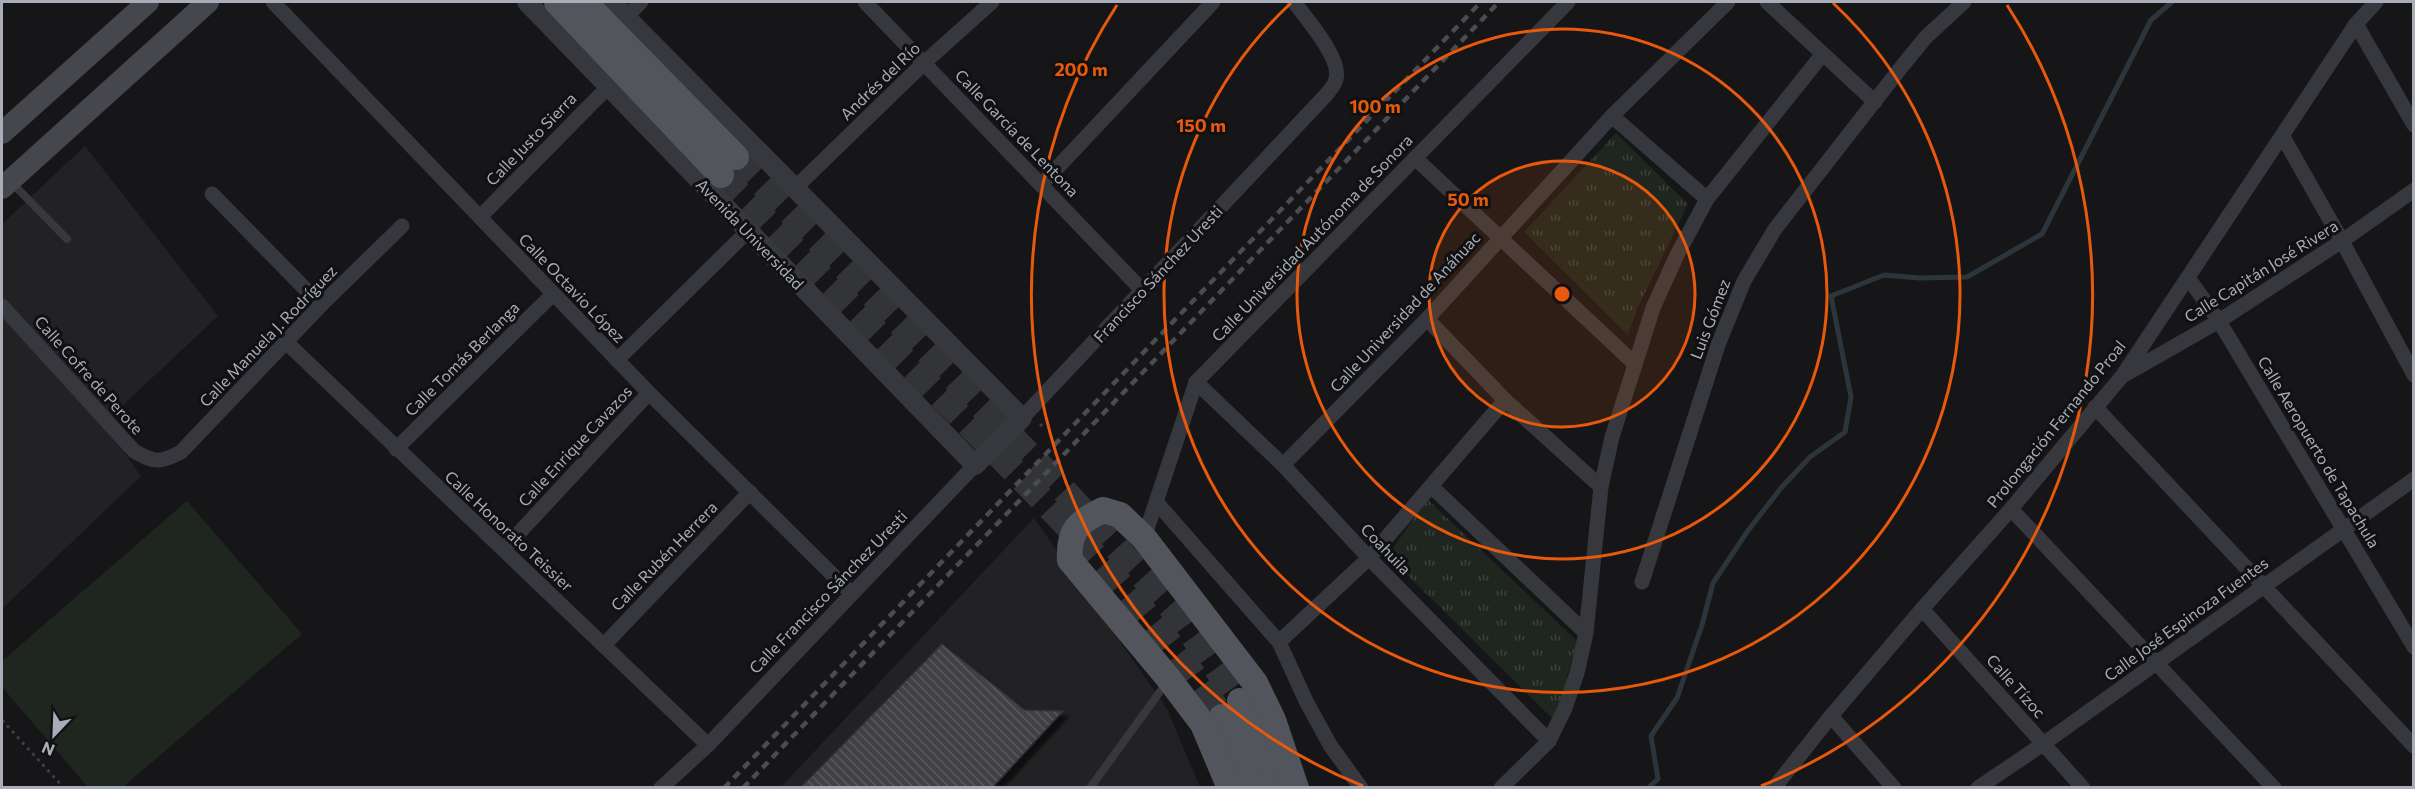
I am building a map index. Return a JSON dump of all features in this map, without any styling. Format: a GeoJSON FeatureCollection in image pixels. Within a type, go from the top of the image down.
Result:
{"type":"FeatureCollection","features":[{"type":"Feature","properties":{"kind":"main road"},"geometry":{"type":"LineString","coordinates":[[2,133],[148,2]]}},
{"type":"Feature","properties":{"kind":"main road"},"geometry":{"type":"LineString","coordinates":[[6,185],[208,2]]}},
{"type":"Feature","properties":{"kind":"main road","name":"Avenida Universidad"},"geometry":{"type":"LineString","coordinates":[[557,2],[728,166],[584,2]]}},
{"type":"Feature","properties":{"kind":"main road"},"geometry":{"type":"LineString","coordinates":[[1230,788],[1203,724],[1169,679],[1070,560],[1069,541],[1083,520],[1103,510],[1120,515],[1144,538],[1254,683],[1273,720],[1296,788]]}},
{"type":"Feature","properties":{"kind":"main road"},"geometry":{"type":"LineString","coordinates":[[1253,788],[1242,756],[1231,709],[1255,731],[1277,788]]}},
{"type":"Feature","properties":{"kind":"street","name":"Calle Octavio López"},"geometry":{"type":"LineString","coordinates":[[273,2],[649,393],[851,593]]}},
{"type":"Feature","properties":{"kind":"street","name":"Avenida Universidad"},"geometry":{"type":"LineString","coordinates":[[527,2],[975,465]]}},
{"type":"Feature","properties":{"kind":"street"},"geometry":{"type":"LineString","coordinates":[[611,2],[1022,418]]}},
{"type":"Feature","properties":{"kind":"street"},"geometry":{"type":"LineString","coordinates":[[626,17],[641,2]]}},
{"type":"Feature","properties":{"kind":"street","name":"Calle García de Lentona"},"geometry":{"type":"LineString","coordinates":[[865,2],[1142,290]]}},
{"type":"Feature","properties":{"kind":"street","name":"Andrés del Río"},"geometry":{"type":"LineString","coordinates":[[795,188],[925,62],[992,2]]}},
{"type":"Feature","properties":{"kind":"street"},"geometry":{"type":"LineString","coordinates":[[1042,184],[1213,2]]}},
{"type":"Feature","properties":{"kind":"street","name":"Francisco Sánchez Uresti"},"geometry":{"type":"LineString","coordinates":[[975,465],[1326,95],[1336,79],[1336,66],[1330,53],[1294,2]]}},
{"type":"Feature","properties":{"kind":"street","name":"Calle Universidad Autónoma de Sonora"},"geometry":{"type":"LineString","coordinates":[[1144,538],[1158,504],[1196,382],[1568,2]]}},
{"type":"Feature","properties":{"kind":"street","name":"Calle Universidad de Anáhuac"},"geometry":{"type":"LineString","coordinates":[[1283,465],[1427,319],[1612,116],[1728,2]]}},
{"type":"Feature","properties":{"kind":"street"},"geometry":{"type":"LineString","coordinates":[[1767,2],[1875,102]]}},
{"type":"Feature","properties":{"kind":"street","name":"Luis Gómez"},"geometry":{"type":"LineString","coordinates":[[1642,582],[1718,345],[1744,281],[1775,229],[1926,37],[1964,2]]}},
{"type":"Feature","properties":{"kind":"street","name":"Prolongación Fernando Proal"},"geometry":{"type":"LineString","coordinates":[[1774,788],[1831,716],[2011,509],[2123,375],[2189,279],[2356,24],[2376,2]]}},
{"type":"Feature","properties":{"kind":"street"},"geometry":{"type":"LineString","coordinates":[[2356,24],[2414,125]]}},
{"type":"Feature","properties":{"kind":"street"},"geometry":{"type":"LineString","coordinates":[[1501,788],[1549,741],[1565,708],[1577,673],[1586,633],[1601,487],[1612,437],[1653,308],[1677,255],[1707,199],[1822,55]]}},
{"type":"Feature","properties":{"kind":"street","name":"Calle Justo Sierra"},"geometry":{"type":"LineString","coordinates":[[480,217],[609,86]]}},
{"type":"Feature","properties":{"kind":"street"},"geometry":{"type":"LineString","coordinates":[[1612,116],[1707,199]]}},
{"type":"Feature","properties":{"kind":"street"},"geometry":{"type":"LineString","coordinates":[[2283,137],[2414,375]]}},
{"type":"Feature","properties":{"kind":"street"},"geometry":{"type":"LineString","coordinates":[[1415,158],[1635,364]]}},
{"type":"Feature","properties":{"kind":"street","name":"Calle Capitán José Rivera"},"geometry":{"type":"LineString","coordinates":[[2123,375],[2219,321],[2342,241],[2414,190]]}},
{"type":"Feature","properties":{"kind":"street"},"geometry":{"type":"LineString","coordinates":[[212,194],[321,305]]}},
{"type":"Feature","properties":{"kind":"street","name":"Calle Manuela J. Rodríguez"},"geometry":{"type":"LineString","coordinates":[[156,461],[166,461],[182,452],[321,305],[402,226]]}},
{"type":"Feature","properties":{"kind":"street"},"geometry":{"type":"LineString","coordinates":[[617,360],[748,231]]}},
{"type":"Feature","properties":{"kind":"street","name":"Calle Aeropuerto de Tapachula"},"geometry":{"type":"LineString","coordinates":[[2189,279],[2219,321],[2414,647]]}},
{"type":"Feature","properties":{"kind":"street","name":"Calle Tomás Berlanga"},"geometry":{"type":"LineString","coordinates":[[396,449],[554,294]]}},
{"type":"Feature","properties":{"kind":"street","name":"Calle Cofre de Perote"},"geometry":{"type":"LineString","coordinates":[[2,306],[134,451],[156,461]]}},
{"type":"Feature","properties":{"kind":"street"},"geometry":{"type":"LineString","coordinates":[[1427,319],[1505,400],[1601,487]]}},
{"type":"Feature","properties":{"kind":"street","name":"Calle Honorato Teissier"},"geometry":{"type":"LineString","coordinates":[[286,342],[708,745]]}},
{"type":"Feature","properties":{"kind":"street","name":"Coahuila"},"geometry":{"type":"LineString","coordinates":[[1196,382],[1283,465],[1369,558],[1549,741]]}},
{"type":"Feature","properties":{"kind":"street","name":"Calle Enrique Cavazos"},"geometry":{"type":"LineString","coordinates":[[504,549],[649,393]]}},
{"type":"Feature","properties":{"kind":"street"},"geometry":{"type":"LineString","coordinates":[[1279,642],[1369,558],[1505,400]]}},
{"type":"Feature","properties":{"kind":"street"},"geometry":{"type":"LineString","coordinates":[[2095,407],[2414,746]]}},
{"type":"Feature","properties":{"kind":"street","name":"Calle Francisco Sánchez Uresti"},"geometry":{"type":"LineString","coordinates":[[661,788],[708,745],[975,465]]}},
{"type":"Feature","properties":{"kind":"street","name":"Calle José Espinoza Fuentes"},"geometry":{"type":"LineString","coordinates":[[1978,788],[2414,479]]}},
{"type":"Feature","properties":{"kind":"street"},"geometry":{"type":"LineString","coordinates":[[1431,486],[1586,633]]}},
{"type":"Feature","properties":{"kind":"street","name":"Calle Rubén Herrera"},"geometry":{"type":"LineString","coordinates":[[604,645],[750,492]]}},
{"type":"Feature","properties":{"kind":"street"},"geometry":{"type":"LineString","coordinates":[[1158,504],[1279,642],[1306,701],[1330,745],[1362,788]]}},
{"type":"Feature","properties":{"kind":"street"},"geometry":{"type":"LineString","coordinates":[[2011,509],[2274,788]]}},
{"type":"Feature","properties":{"kind":"street","name":"Calle Tízoc"},"geometry":{"type":"LineString","coordinates":[[1922,609],[2083,788]]}},
{"type":"Feature","properties":{"kind":"street"},"geometry":{"type":"LineString","coordinates":[[1831,716],[1894,788]]}},
{"type":"Feature","properties":{"kind":"lane"},"geometry":{"type":"LineString","coordinates":[[6,185],[67,239]]}},
{"type":"Feature","properties":{"kind":"lane"},"geometry":{"type":"LineString","coordinates":[[1090,788],[1169,679]]}},
{"type":"Feature","properties":{"kind":"path"},"geometry":{"type":"LineString","coordinates":[[2,720],[64,788]]}},
{"type":"Feature","properties":{"kind":"shaded area"},"geometry":{"type":"Polygon","coordinates":[[[85,146],[218,316],[104,423],[141,476],[2,609],[2,224],[85,146]]]}},
{"type":"Feature","properties":{"kind":"shaded area"},"geometry":{"type":"Polygon","coordinates":[[[1034,518],[1167,709],[1200,787],[780,788],[1034,518]]]}},
{"type":"Feature","properties":{"kind":"green space"},"geometry":{"type":"Polygon","coordinates":[[[1616,133],[1688,204],[1638,307],[1628,335],[1524,232],[1616,133]]]}},
{"type":"Feature","properties":{"kind":"green space"},"geometry":{"type":"Polygon","coordinates":[[[1427,499],[1577,641],[1555,721],[1388,556],[1427,499]]]}},
{"type":"Feature","properties":{"kind":"green space"},"geometry":{"type":"Polygon","coordinates":[[[187,501],[302,634],[123,787],[88,787],[2,687],[2,661],[187,501]]]}},
{"type":"Feature","properties":{"kind":"building"},"geometry":{"type":"Polygon","coordinates":[[[942,644],[1025,710],[1063,711],[992,788],[800,788],[942,644]]]}},
{"type":"Feature","properties":{"kind":"waterway"},"geometry":{"type":"LineString","coordinates":[[1648,788],[1658,779],[1651,736],[1677,698],[1702,625],[1713,583],[1747,532],[1781,488],[1810,457],[1845,432],[1851,397],[1831,296],[1884,275],[1920,278],[1967,277],[2042,234],[2151,20],[2172,2]]}},
{"type":"Feature","properties":{"kind":"tunnel"},"geometry":{"type":"LineString","coordinates":[[736,157],[1059,485],[1177,614],[1240,701]]}},
{"type":"Feature","properties":{"kind":"tunnel"},"geometry":{"type":"LineString","coordinates":[[721,175],[1073,531],[1166,640],[1222,717]]}},
{"type":"Feature","properties":{"kind":"railway"},"geometry":{"type":"LineString","coordinates":[[724,788],[1481,2]]}},
{"type":"Feature","properties":{"kind":"railway"},"geometry":{"type":"LineString","coordinates":[[743,788],[1499,2]]}}]}
